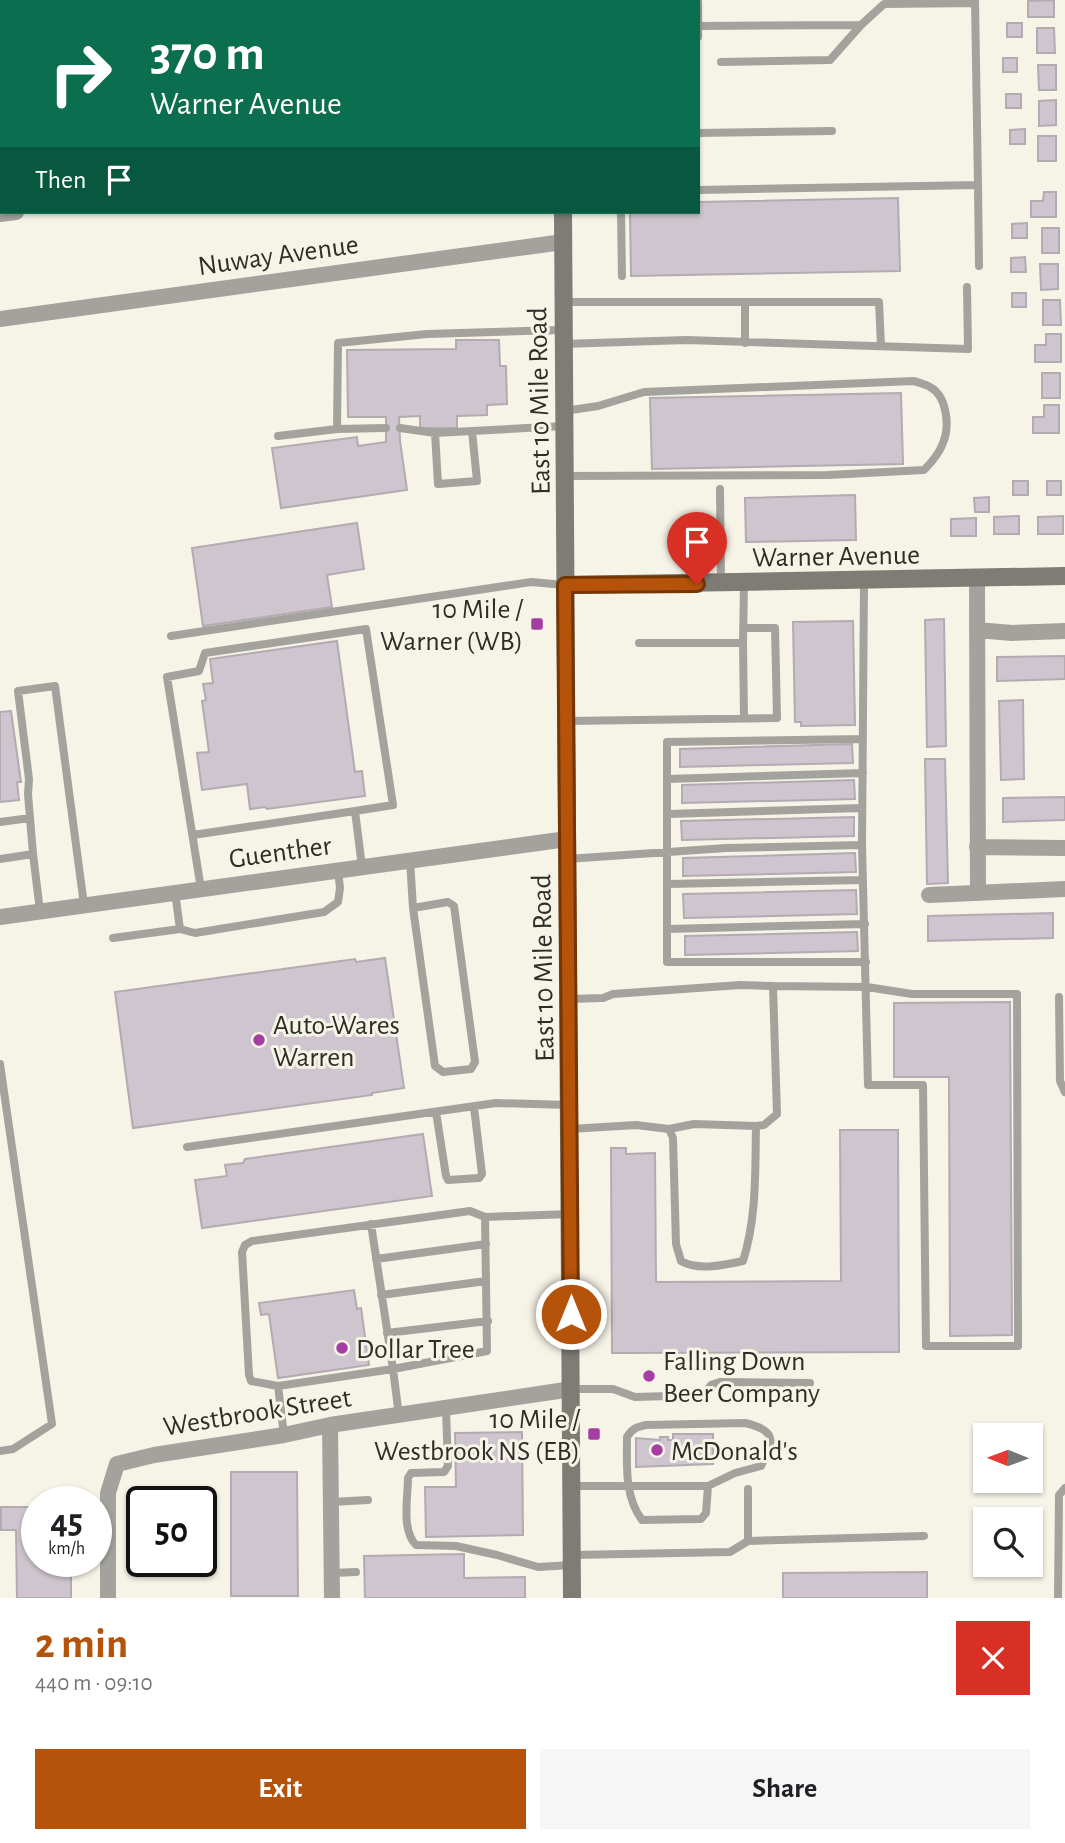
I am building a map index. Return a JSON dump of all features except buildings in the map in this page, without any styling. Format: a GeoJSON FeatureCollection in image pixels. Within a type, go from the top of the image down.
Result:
{"type":"FeatureCollection","features":[{"type":"Feature","properties":{"kind":"main road","name":"East 10 Mile Road"},"geometry":{"type":"LineString","coordinates":[[563,214],[572,1598]]}},
{"type":"Feature","properties":{"kind":"main road","name":"Warner Avenue"},"geometry":{"type":"LineString","coordinates":[[565,585],[1065,576]]}},
{"type":"Feature","properties":{"kind":"street","name":"Nuway Avenue"},"geometry":{"type":"LineString","coordinates":[[0,319],[563,242]]}},
{"type":"Feature","properties":{"kind":"street"},"geometry":{"type":"LineString","coordinates":[[977,578],[978,892]]}},
{"type":"Feature","properties":{"kind":"street"},"geometry":{"type":"LineString","coordinates":[[977,630],[1012,633],[1065,631]]}},
{"type":"Feature","properties":{"kind":"street","name":"Guenther"},"geometry":{"type":"LineString","coordinates":[[0,917],[567,839]]}},
{"type":"Feature","properties":{"kind":"street"},"geometry":{"type":"LineString","coordinates":[[977,846],[1065,848]]}},
{"type":"Feature","properties":{"kind":"street"},"geometry":{"type":"LineString","coordinates":[[929,895],[1065,889]]}},
{"type":"Feature","properties":{"kind":"street","name":"Westbrook Street"},"geometry":{"type":"LineString","coordinates":[[108,1598],[108,1493],[117,1464],[154,1455],[284,1435],[330,1425],[446,1409],[537,1392],[572,1389]]}},
{"type":"Feature","properties":{"kind":"street"},"geometry":{"type":"LineString","coordinates":[[330,1425],[332,1598]]}},
{"type":"Feature","properties":{"kind":"lane"},"geometry":{"type":"LineString","coordinates":[[721,62],[830,60],[882,2],[975,2],[979,266]]}},
{"type":"Feature","properties":{"kind":"lane"},"geometry":{"type":"LineString","coordinates":[[700,26],[861,25]]}},
{"type":"Feature","properties":{"kind":"lane"},"geometry":{"type":"LineString","coordinates":[[700,133],[832,131]]}},
{"type":"Feature","properties":{"kind":"lane"},"geometry":{"type":"LineString","coordinates":[[700,190],[978,185]]}},
{"type":"Feature","properties":{"kind":"lane"},"geometry":{"type":"LineString","coordinates":[[621,214],[622,276]]}},
{"type":"Feature","properties":{"kind":"lane"},"geometry":{"type":"LineString","coordinates":[[337,429],[338,343],[427,334],[968,349],[967,287]]}},
{"type":"Feature","properties":{"kind":"lane"},"geometry":{"type":"LineString","coordinates":[[563,302],[879,302],[881,346]]}},
{"type":"Feature","properties":{"kind":"lane"},"geometry":{"type":"LineString","coordinates":[[745,302],[745,343]]}},
{"type":"Feature","properties":{"kind":"lane"},"geometry":{"type":"LineString","coordinates":[[400,428],[435,433],[472,431],[564,418],[628,396],[652,391],[914,381],[932,387],[942,399],[946,415],[945,441],[936,458],[924,470],[828,475],[564,476]]}},
{"type":"Feature","properties":{"kind":"lane"},"geometry":{"type":"LineString","coordinates":[[278,436],[337,429],[386,428]]}},
{"type":"Feature","properties":{"kind":"lane"},"geometry":{"type":"LineString","coordinates":[[435,433],[438,484],[477,481],[472,431]]}},
{"type":"Feature","properties":{"kind":"lane"},"geometry":{"type":"LineString","coordinates":[[720,489],[721,583]]}},
{"type":"Feature","properties":{"kind":"lane"},"geometry":{"type":"LineString","coordinates":[[569,999],[740,985],[867,987],[912,994],[1017,994],[1018,1346],[926,1346],[923,1085],[868,1085],[867,987],[862,845],[864,580]]}},
{"type":"Feature","properties":{"kind":"lane"},"geometry":{"type":"LineString","coordinates":[[171,636],[531,582],[565,585]]}},
{"type":"Feature","properties":{"kind":"lane"},"geometry":{"type":"LineString","coordinates":[[744,583],[744,718]]}},
{"type":"Feature","properties":{"kind":"lane"},"geometry":{"type":"LineString","coordinates":[[567,721],[777,718],[775,628],[743,628]]}},
{"type":"Feature","properties":{"kind":"lane"},"geometry":{"type":"LineString","coordinates":[[193,835],[393,805],[366,629],[205,653],[199,671],[167,677],[201,889]]}},
{"type":"Feature","properties":{"kind":"lane"},"geometry":{"type":"LineString","coordinates":[[639,643],[743,643]]}},
{"type":"Feature","properties":{"kind":"lane"},"geometry":{"type":"LineString","coordinates":[[40,911],[28,794],[29,779],[18,691],[55,686],[84,905]]}},
{"type":"Feature","properties":{"kind":"lane"},"geometry":{"type":"LineString","coordinates":[[863,739],[667,742],[667,962],[866,962]]}},
{"type":"Feature","properties":{"kind":"lane"},"geometry":{"type":"LineString","coordinates":[[667,779],[863,773]]}},
{"type":"Feature","properties":{"kind":"lane"},"geometry":{"type":"LineString","coordinates":[[668,814],[862,808]]}},
{"type":"Feature","properties":{"kind":"lane"},"geometry":{"type":"LineString","coordinates":[[355,811],[362,867]]}},
{"type":"Feature","properties":{"kind":"lane"},"geometry":{"type":"LineString","coordinates":[[0,822],[30,818]]}},
{"type":"Feature","properties":{"kind":"lane"},"geometry":{"type":"LineString","coordinates":[[567,859],[668,852],[862,845]]}},
{"type":"Feature","properties":{"kind":"lane"},"geometry":{"type":"LineString","coordinates":[[0,859],[33,854]]}},
{"type":"Feature","properties":{"kind":"lane"},"geometry":{"type":"LineString","coordinates":[[410,860],[413,908],[435,1066],[443,1072],[471,1069],[475,1062],[454,906],[448,902],[413,908]]}},
{"type":"Feature","properties":{"kind":"lane"},"geometry":{"type":"LineString","coordinates":[[113,938],[180,929],[195,933],[324,912],[338,902],[338,870]]}},
{"type":"Feature","properties":{"kind":"lane"},"geometry":{"type":"LineString","coordinates":[[668,884],[863,880]]}},
{"type":"Feature","properties":{"kind":"lane"},"geometry":{"type":"LineString","coordinates":[[175,892],[180,929]]}},
{"type":"Feature","properties":{"kind":"lane"},"geometry":{"type":"LineString","coordinates":[[667,929],[865,923]]}},
{"type":"Feature","properties":{"kind":"lane"},"geometry":{"type":"LineString","coordinates":[[570,1129],[636,1125],[669,1129],[694,1124],[756,1126],[772,1121],[777,1114],[773,986]]}},
{"type":"Feature","properties":{"kind":"lane"},"geometry":{"type":"LineString","coordinates":[[1059,997],[1060,1081],[1065,1092]]}},
{"type":"Feature","properties":{"kind":"lane"},"geometry":{"type":"LineString","coordinates":[[0,1064],[52,1424],[13,1450],[0,1451]]}},
{"type":"Feature","properties":{"kind":"lane"},"geometry":{"type":"LineString","coordinates":[[187,1147],[496,1104],[570,1105]]}},
{"type":"Feature","properties":{"kind":"lane"},"geometry":{"type":"LineString","coordinates":[[436,1112],[446,1176],[448,1180],[458,1181],[479,1178],[482,1174],[474,1107]]}},
{"type":"Feature","properties":{"kind":"lane"},"geometry":{"type":"LineString","coordinates":[[669,1129],[673,1138],[676,1244],[681,1261],[689,1265],[724,1265],[743,1261],[750,1238],[756,1126]]}},
{"type":"Feature","properties":{"kind":"lane"},"geometry":{"type":"LineString","coordinates":[[485,1217],[487,1351],[393,1369],[278,1386],[251,1381],[242,1252],[245,1245],[252,1241],[470,1211],[485,1217],[570,1214]]}},
{"type":"Feature","properties":{"kind":"lane"},"geometry":{"type":"LineString","coordinates":[[371,1224],[399,1416]]}},
{"type":"Feature","properties":{"kind":"lane"},"geometry":{"type":"LineString","coordinates":[[376,1259],[486,1244]]}},
{"type":"Feature","properties":{"kind":"lane"},"geometry":{"type":"LineString","coordinates":[[381,1295],[486,1281]]}},
{"type":"Feature","properties":{"kind":"lane"},"geometry":{"type":"LineString","coordinates":[[387,1333],[488,1321]]}},
{"type":"Feature","properties":{"kind":"lane"},"geometry":{"type":"LineString","coordinates":[[572,1389],[613,1389],[635,1397],[704,1395],[711,1385],[720,1382],[810,1383]]}},
{"type":"Feature","properties":{"kind":"lane"},"geometry":{"type":"LineString","coordinates":[[278,1386],[284,1435]]}},
{"type":"Feature","properties":{"kind":"lane"},"geometry":{"type":"LineString","coordinates":[[446,1409],[448,1466],[444,1472],[411,1473],[408,1478],[408,1529],[411,1540],[416,1545],[457,1546],[538,1567],[572,1560],[730,1552],[748,1541],[924,1536]]}},
{"type":"Feature","properties":{"kind":"lane"},"geometry":{"type":"LineString","coordinates":[[572,1486],[628,1486],[708,1486],[735,1472],[761,1466],[770,1450],[768,1431],[763,1427],[745,1423],[636,1427],[627,1437],[628,1486],[642,1520],[698,1520],[706,1513],[708,1486]]}},
{"type":"Feature","properties":{"kind":"lane"},"geometry":{"type":"LineString","coordinates":[[1058,1598],[1059,1495],[1065,1488]]}},
{"type":"Feature","properties":{"kind":"lane"},"geometry":{"type":"LineString","coordinates":[[748,1489],[748,1541]]}},
{"type":"Feature","properties":{"kind":"lane"},"geometry":{"type":"LineString","coordinates":[[331,1502],[368,1500]]}},
{"type":"Feature","properties":{"kind":"lane"},"geometry":{"type":"LineString","coordinates":[[332,1573],[355,1573]]}},
{"type":"Feature","properties":{"kind":"place","name":"10 Mile / Warner (WB)"},"geometry":{"type":"Point","coordinates":[537,624]}},
{"type":"Feature","properties":{"kind":"place","name":"Auto-Wares Warren"},"geometry":{"type":"Point","coordinates":[259,1040]}},
{"type":"Feature","properties":{"kind":"place","name":"Dollar Tree"},"geometry":{"type":"Point","coordinates":[342,1348]}},
{"type":"Feature","properties":{"kind":"place","name":"Falling Down Beer Company"},"geometry":{"type":"Point","coordinates":[649,1376]}},
{"type":"Feature","properties":{"kind":"place","name":"10 Mile / Westbrook NS (EB)"},"geometry":{"type":"Point","coordinates":[594,1434]}},
{"type":"Feature","properties":{"kind":"place","name":"McDonald's"},"geometry":{"type":"Point","coordinates":[657,1450]}},
{"type":"Feature","properties":{"kind":"route"},"geometry":{"type":"LineString","coordinates":[[571,1314],[565,585],[697,584]]}}]}
